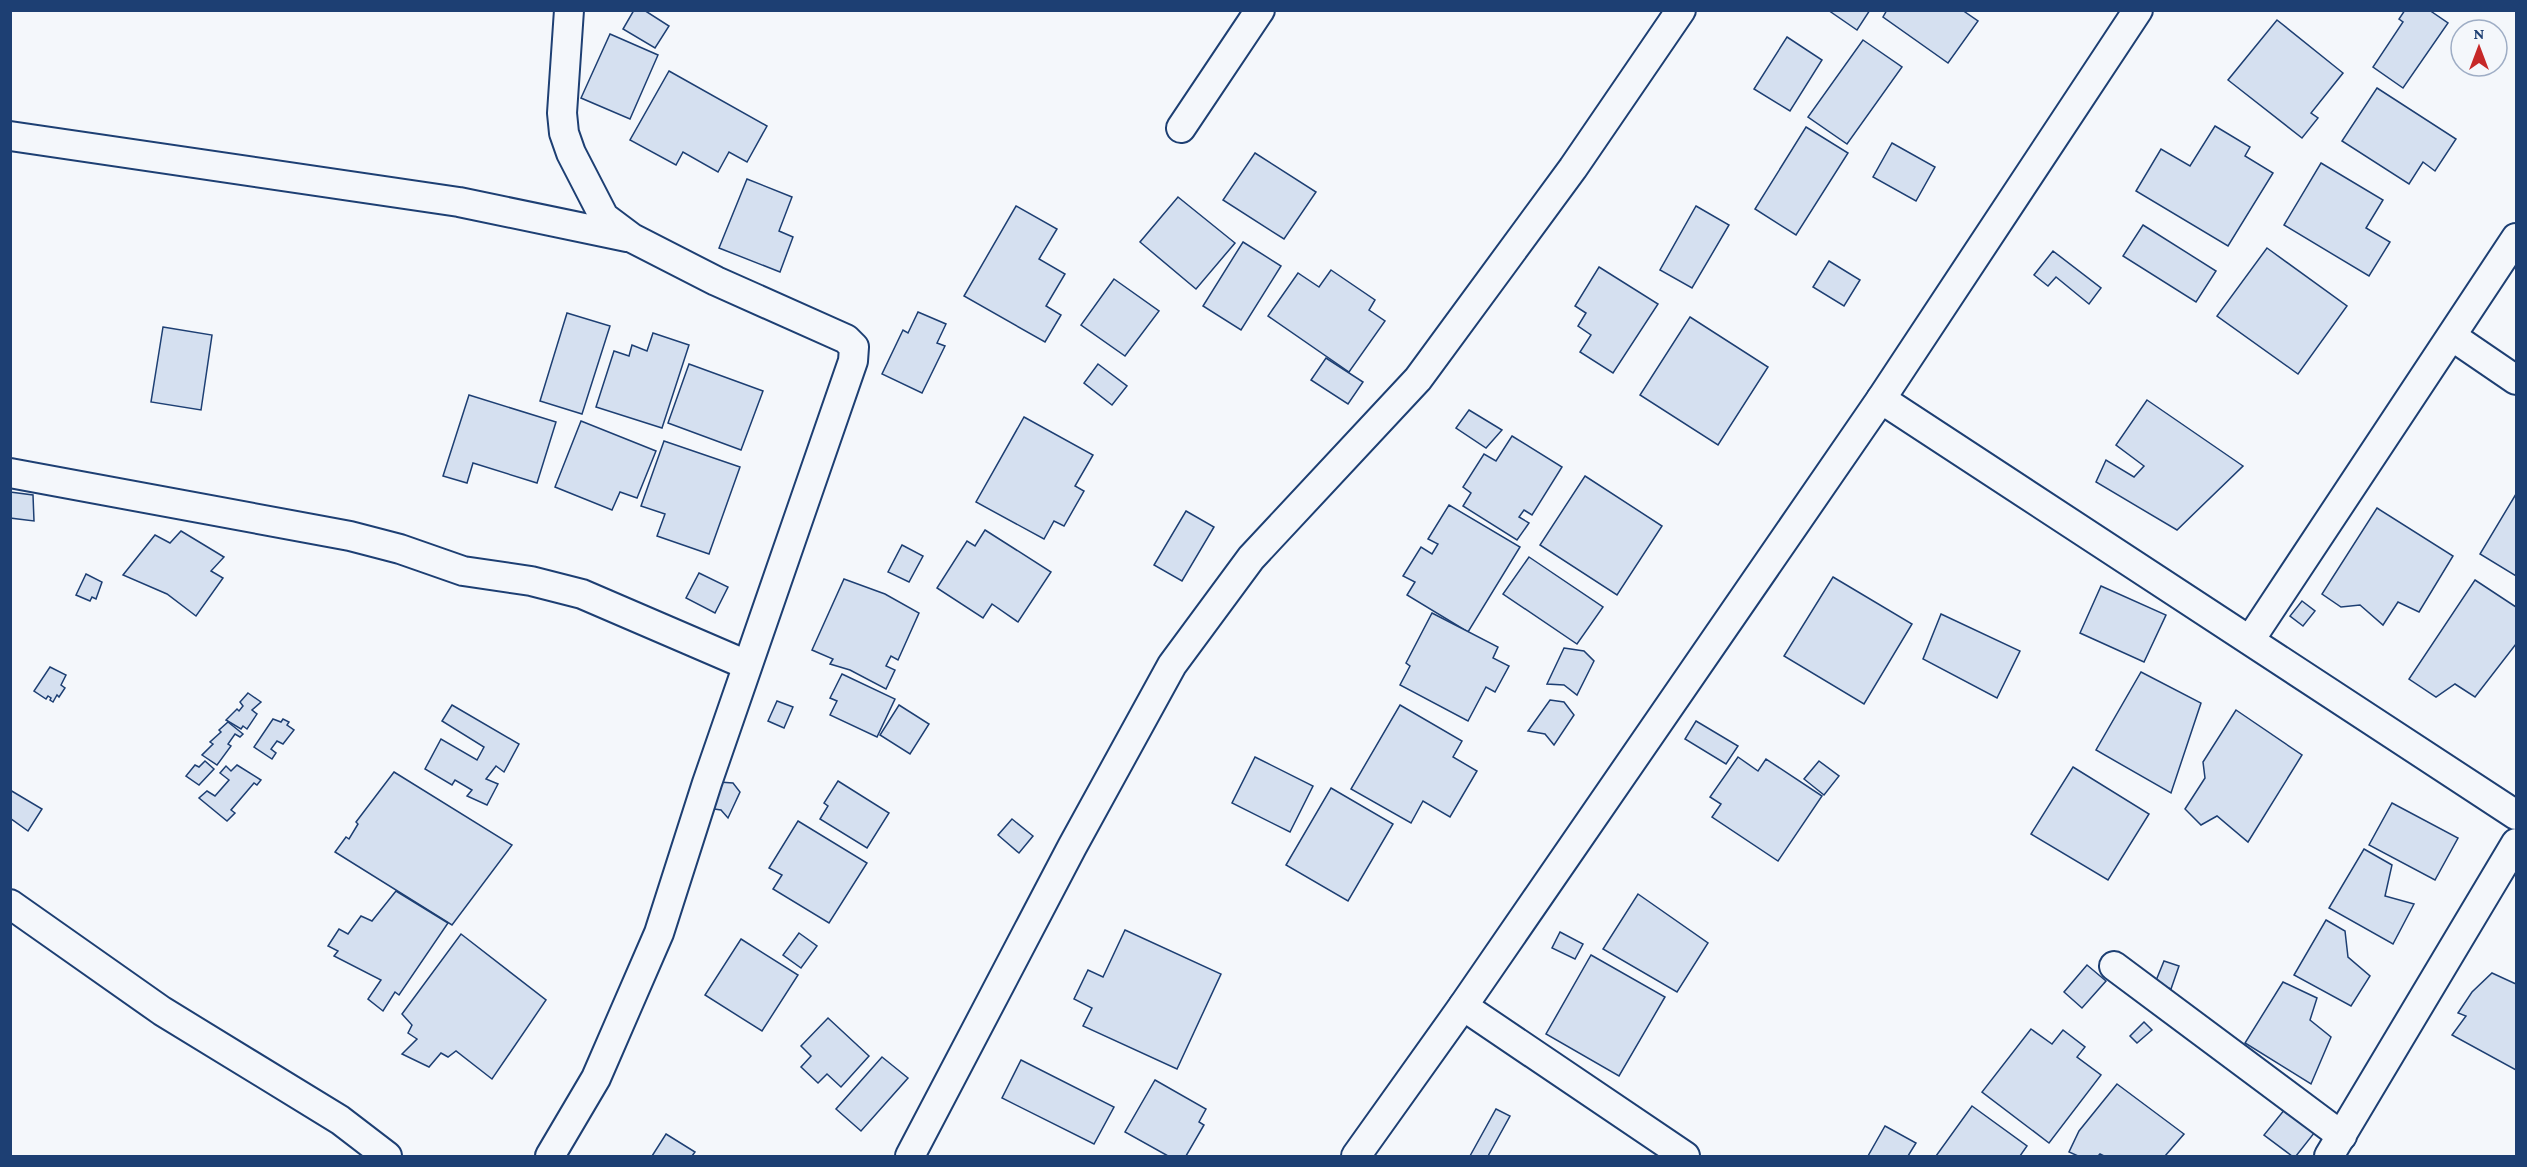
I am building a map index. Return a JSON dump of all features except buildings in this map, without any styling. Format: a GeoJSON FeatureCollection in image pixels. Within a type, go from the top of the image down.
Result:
{"type":"FeatureCollection","features":[{"type":"Feature","properties":{"kind":"street"},"geometry":{"type":"LineString","coordinates":[[550,1156],[596,1078],[659,933],[747,665],[853,361],[854,347],[846,339],[716,281],[632,238],[604,217],[571,153],[564,133],[562,112],[569,10]]}},
{"type":"Feature","properties":{"kind":"street"},"geometry":{"type":"LineString","coordinates":[[1181,128],[1260,10]]}},
{"type":"Feature","properties":{"kind":"street"},"geometry":{"type":"LineString","coordinates":[[910,1156],[1072,847],[1172,665],[1251,558],[1418,379],[1573,168],[1681,10]]}},
{"type":"Feature","properties":{"kind":"street"},"geometry":{"type":"LineString","coordinates":[[1356,1156],[1463,1006],[1881,399],[2138,10]]}},
{"type":"Feature","properties":{"kind":"street"},"geometry":{"type":"LineString","coordinates":[[10,136],[459,202],[632,238]]}},
{"type":"Feature","properties":{"kind":"street"},"geometry":{"type":"LineString","coordinates":[[2250,640],[2517,238]]}},
{"type":"Feature","properties":{"kind":"street"},"geometry":{"type":"LineString","coordinates":[[2453,337],[2517,380]]}},
{"type":"Feature","properties":{"kind":"street"},"geometry":{"type":"LineString","coordinates":[[1881,399],[2517,815]]}},
{"type":"Feature","properties":{"kind":"street"},"geometry":{"type":"LineString","coordinates":[[10,473],[350,536],[400,549],[463,571],[531,581],[582,594],[747,665]]}},
{"type":"Feature","properties":{"kind":"street"},"geometry":{"type":"LineString","coordinates":[[2114,966],[2335,1146],[2517,843]]}},
{"type":"Feature","properties":{"kind":"street"},"geometry":{"type":"LineString","coordinates":[[10,904],[162,1011],[340,1120],[387,1156]]}},
{"type":"Feature","properties":{"kind":"street"},"geometry":{"type":"LineString","coordinates":[[1463,1006],[1685,1156]]}}]}
